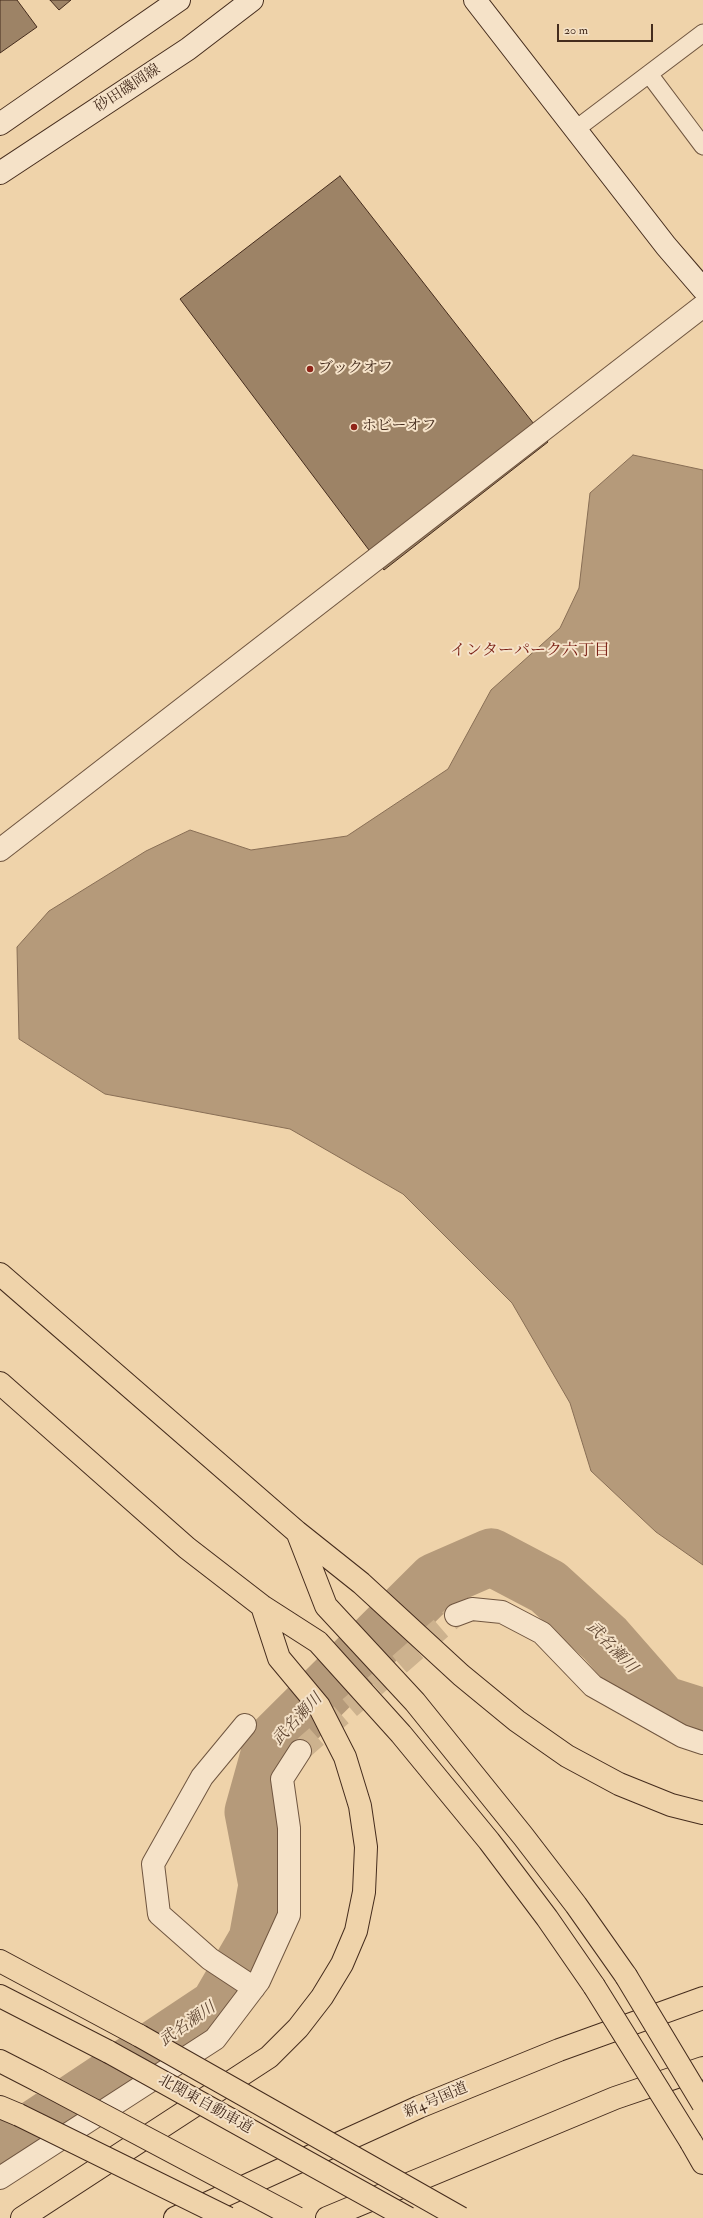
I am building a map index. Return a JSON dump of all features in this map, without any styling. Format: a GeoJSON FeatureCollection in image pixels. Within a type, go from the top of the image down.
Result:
{"type":"FeatureCollection","features":[{"type":"Feature","properties":{"kind":"highway"},"geometry":{"type":"LineString","coordinates":[[0,1274],[297,1532],[361,1583],[461,1676],[517,1721],[567,1756],[619,1784],[671,1805],[703,1813]]}},
{"type":"Feature","properties":{"kind":"highway"},"geometry":{"type":"LineString","coordinates":[[0,1383],[188,1548],[262,1606],[318,1642],[401,1734],[494,1848],[547,1918],[594,1986],[703,2163]]}},
{"type":"Feature","properties":{"kind":"highway"},"geometry":{"type":"LineString","coordinates":[[297,1532],[326,1606],[420,1708],[523,1836],[576,1905],[626,1976],[703,2104]]}},
{"type":"Feature","properties":{"kind":"highway"},"geometry":{"type":"LineString","coordinates":[[22,2218],[269,2057],[298,2028],[322,1997],[342,1964],[356,1931],[364,1892],[366,1847],[360,1806],[344,1757],[319,1706],[279,1658],[262,1606]]}},
{"type":"Feature","properties":{"kind":"highway"},"geometry":{"type":"LineString","coordinates":[[0,1961],[140,2036],[461,2218]]}},
{"type":"Feature","properties":{"kind":"highway","name":"北関東自動車道"},"geometry":{"type":"LineString","coordinates":[[0,1996],[109,2052],[408,2218]]}},
{"type":"Feature","properties":{"kind":"highway","name":"新4号国道"},"geometry":{"type":"LineString","coordinates":[[175,2218],[419,2107],[559,2050],[703,1998]]}},
{"type":"Feature","properties":{"kind":"highway"},"geometry":{"type":"LineString","coordinates":[[0,2061],[297,2218]]}},
{"type":"Feature","properties":{"kind":"highway"},"geometry":{"type":"LineString","coordinates":[[327,2218],[614,2098],[703,2068]]}},
{"type":"Feature","properties":{"kind":"highway"},"geometry":{"type":"LineString","coordinates":[[10,2111],[228,2218]]}},
{"type":"Feature","properties":{"kind":"street"},"geometry":{"type":"LineString","coordinates":[[0,124],[179,0]]}},
{"type":"Feature","properties":{"kind":"street","name":"砂田磯岡線"},"geometry":{"type":"LineString","coordinates":[[0,173],[188,49],[252,0]]}},
{"type":"Feature","properties":{"kind":"street"},"geometry":{"type":"LineString","coordinates":[[475,0],[666,246],[703,289]]}},
{"type":"Feature","properties":{"kind":"street"},"geometry":{"type":"LineString","coordinates":[[0,850],[703,306]]}},
{"type":"Feature","properties":{"kind":"street"},"geometry":{"type":"LineString","coordinates":[[456,1615],[472,1609],[502,1612],[542,1633],[593,1686],[682,1736],[703,1743]]}},
{"type":"Feature","properties":{"kind":"street"},"geometry":{"type":"LineString","coordinates":[[245,1725],[202,1777],[153,1864],[158,1914],[210,1959],[254,1988]]}},
{"type":"Feature","properties":{"kind":"street"},"geometry":{"type":"LineString","coordinates":[[0,2178],[215,2039],[259,1981],[289,1915],[289,1828],[282,1779],[300,1751]]}},
{"type":"Feature","properties":{"kind":"lane"},"geometry":{"type":"LineString","coordinates":[[576,129],[703,33]]}},
{"type":"Feature","properties":{"kind":"lane"},"geometry":{"type":"LineString","coordinates":[[649,74],[703,146]]}},
{"type":"Feature","properties":{"kind":"shaded area"},"geometry":{"type":"Polygon","coordinates":[[[633,455],[703,470],[703,1565],[656,1532],[591,1471],[570,1403],[512,1303],[403,1194],[290,1129],[105,1094],[19,1039],[17,947],[49,911],[146,851],[190,830],[251,850],[347,836],[448,769],[491,690],[560,628],[579,588],[590,493],[633,455]]]}},
{"type":"Feature","properties":{"kind":"building"},"geometry":{"type":"Polygon","coordinates":[[[0,0],[17,0],[37,27],[0,53],[0,0]]]}},
{"type":"Feature","properties":{"kind":"building"},"geometry":{"type":"Polygon","coordinates":[[[50,0],[71,0],[59,10],[50,0]]]}},
{"type":"Feature","properties":{"kind":"building"},"geometry":{"type":"Polygon","coordinates":[[[340,176],[548,442],[384,570],[180,299],[340,176]]]}},
{"type":"Feature","properties":{"kind":"waterway","name":"武名瀬川"},"geometry":{"type":"LineString","coordinates":[[0,2152],[218,2007],[257,1940],[267,1885],[253,1812],[272,1744],[436,1581],[491,1557],[548,1587],[605,1639],[662,1704],[703,1717]]}},
{"type":"Feature","properties":{"kind":"tunnel"},"geometry":{"type":"LineString","coordinates":[[300,1751],[456,1615]]}},
{"type":"Feature","properties":{"kind":"place","name":"ブックオフ"},"geometry":{"type":"Point","coordinates":[310,369]}},
{"type":"Feature","properties":{"kind":"place","name":"ホビーオフ"},"geometry":{"type":"Point","coordinates":[354,427]}},
{"type":"Feature","properties":{"kind":"district","name":"インターパーク六丁目"},"geometry":{"type":"Point","coordinates":[530,652]}}]}
